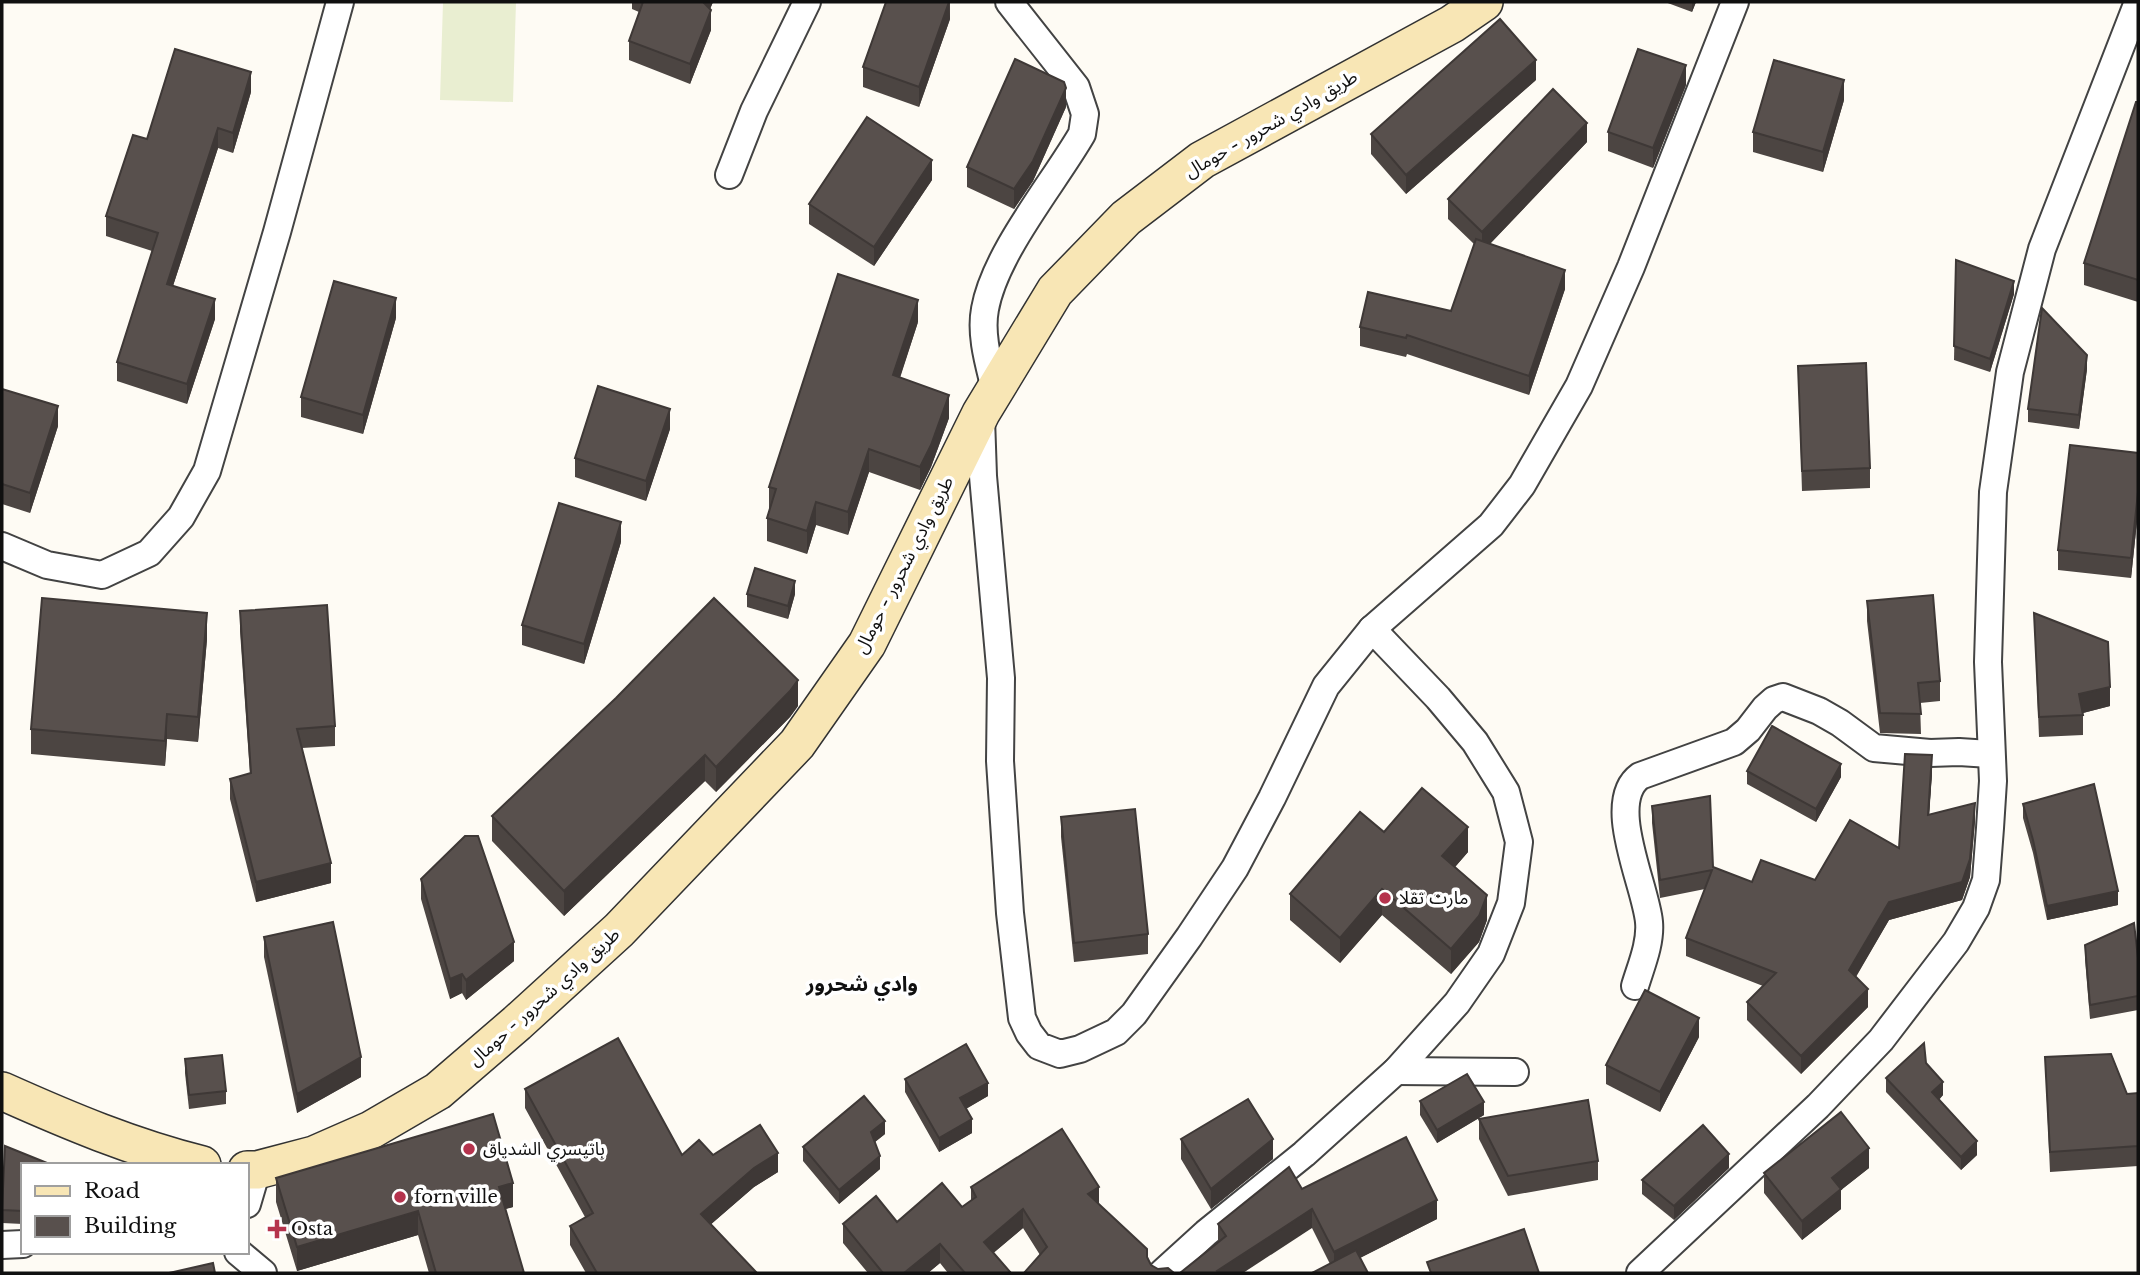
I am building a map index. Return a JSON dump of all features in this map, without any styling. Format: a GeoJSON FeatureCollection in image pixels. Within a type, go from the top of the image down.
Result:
{"type":"FeatureCollection","features":[{"type":"Feature","properties":{"kind":"main road","name":"طريق وادي شحرور - حومال"},"geometry":{"type":"LineString","coordinates":[[252,1170],[314,1155],[371,1130],[438,1091],[619,930],[797,744],[867,644],[988,401],[1055,291],[1126,218],[1202,160],[1452,24],[1484,2]]}},
{"type":"Feature","properties":{"kind":"main road"},"geometry":{"type":"LineString","coordinates":[[2,1091],[88,1130],[194,1163]]}},
{"type":"Feature","properties":{"kind":"street"},"geometry":{"type":"LineString","coordinates":[[2,546],[47,565],[102,575],[149,553],[181,517],[207,471],[340,2]]}},
{"type":"Feature","properties":{"kind":"street"},"geometry":{"type":"LineString","coordinates":[[729,175],[754,111],[807,2]]}},
{"type":"Feature","properties":{"kind":"street"},"geometry":{"type":"LineString","coordinates":[[1009,2],[1076,87],[1084,114],[1082,134],[999,265],[985,310],[988,401],[983,476],[1001,678],[1000,761],[1010,913],[1022,1018],[1039,1046],[1060,1055],[1116,1032],[1134,1014],[1234,868],[1272,798],[1326,686],[1373,629],[1491,525],[1522,485],[1579,386],[1631,267],[1735,2]]}},
{"type":"Feature","properties":{"kind":"street"},"geometry":{"type":"LineString","coordinates":[[1640,1273],[1836,1087],[1881,1040],[1956,942],[1976,908],[1986,880],[1993,781],[1988,662],[1993,492],[2010,372],[2042,249],[2138,2]]}},
{"type":"Feature","properties":{"kind":"street"},"geometry":{"type":"LineString","coordinates":[[1162,1273],[1206,1233],[1304,1154],[1396,1071],[1457,1003],[1490,954],[1511,902],[1519,842],[1506,792],[1475,742],[1373,629]]}},
{"type":"Feature","properties":{"kind":"street"},"geometry":{"type":"LineString","coordinates":[[1635,986],[1650,925],[1626,826],[1628,790],[1632,782],[1640,776],[1734,742],[1748,730],[1765,708],[1774,700],[1783,697],[1819,711],[1874,748],[1930,753],[1990,754]]}},
{"type":"Feature","properties":{"kind":"street"},"geometry":{"type":"LineString","coordinates":[[1396,1071],[1514,1072]]}},
{"type":"Feature","properties":{"kind":"street"},"geometry":{"type":"LineString","coordinates":[[248,1197],[252,1170]]}},
{"type":"Feature","properties":{"kind":"street"},"geometry":{"type":"LineString","coordinates":[[2,1245],[21,1244]]}},
{"type":"Feature","properties":{"kind":"street"},"geometry":{"type":"LineString","coordinates":[[240,1254],[263,1273]]}},
{"type":"Feature","properties":{"kind":"green space"},"geometry":{"type":"Polygon","coordinates":[[[443,2],[516,2],[513,102],[440,100],[443,2]]]}},
{"type":"Feature","properties":{"kind":"building"},"geometry":{"type":"Polygon","coordinates":[[[643,2],[705,2],[711,10],[690,64],[629,41],[643,2]]]}},
{"type":"Feature","properties":{"kind":"building"},"geometry":{"type":"Polygon","coordinates":[[[886,2],[949,2],[919,87],[863,67],[886,2]]]}},
{"type":"Feature","properties":{"kind":"building"},"geometry":{"type":"Polygon","coordinates":[[[1500,19],[1536,60],[1406,175],[1371,134],[1500,19]]]}},
{"type":"Feature","properties":{"kind":"building"},"geometry":{"type":"Polygon","coordinates":[[[175,49],[251,72],[233,133],[218,128],[167,284],[215,299],[187,384],[117,362],[158,233],[106,216],[133,135],[147,139],[175,49]]]}},
{"type":"Feature","properties":{"kind":"building"},"geometry":{"type":"Polygon","coordinates":[[[1638,49],[1686,65],[1653,148],[1608,132],[1638,49]]]}},
{"type":"Feature","properties":{"kind":"building"},"geometry":{"type":"Polygon","coordinates":[[[1015,59],[1064,82],[1066,88],[1033,161],[1014,189],[967,167],[1015,59]]]}},
{"type":"Feature","properties":{"kind":"building"},"geometry":{"type":"Polygon","coordinates":[[[1774,60],[1844,80],[1823,152],[1753,132],[1774,60]]]}},
{"type":"Feature","properties":{"kind":"building"},"geometry":{"type":"Polygon","coordinates":[[[1553,89],[1587,123],[1482,232],[1448,199],[1553,89]]]}},
{"type":"Feature","properties":{"kind":"building"},"geometry":{"type":"Polygon","coordinates":[[[2138,102],[2138,280],[2084,263],[2138,102]]]}},
{"type":"Feature","properties":{"kind":"building"},"geometry":{"type":"Polygon","coordinates":[[[867,117],[932,160],[874,247],[809,204],[867,117]]]}},
{"type":"Feature","properties":{"kind":"building"},"geometry":{"type":"Polygon","coordinates":[[[1476,239],[1565,270],[1529,376],[1407,335],[1406,338],[1360,327],[1368,292],[1451,311],[1476,239]]]}},
{"type":"Feature","properties":{"kind":"building"},"geometry":{"type":"Polygon","coordinates":[[[1956,260],[2014,281],[1990,359],[1954,346],[1956,260]]]}},
{"type":"Feature","properties":{"kind":"building"},"geometry":{"type":"Polygon","coordinates":[[[838,274],[918,300],[893,375],[949,395],[920,467],[869,449],[848,512],[816,502],[807,531],[767,518],[776,489],[769,487],[838,274]]]}},
{"type":"Feature","properties":{"kind":"building"},"geometry":{"type":"Polygon","coordinates":[[[334,281],[396,298],[363,415],[301,397],[334,281]]]}},
{"type":"Feature","properties":{"kind":"building"},"geometry":{"type":"Polygon","coordinates":[[[2042,308],[2087,355],[2079,415],[2028,409],[2042,308]]]}},
{"type":"Feature","properties":{"kind":"building"},"geometry":{"type":"Polygon","coordinates":[[[1866,363],[1870,468],[1802,471],[1798,366],[1866,363]]]}},
{"type":"Feature","properties":{"kind":"building"},"geometry":{"type":"Polygon","coordinates":[[[598,386],[670,409],[646,481],[575,458],[598,386]]]}},
{"type":"Feature","properties":{"kind":"building"},"geometry":{"type":"Polygon","coordinates":[[[2,389],[58,406],[30,493],[2,484],[2,389]]]}},
{"type":"Feature","properties":{"kind":"building"},"geometry":{"type":"Polygon","coordinates":[[[2070,445],[2138,453],[2138,492],[2131,558],[2058,550],[2070,445]]]}},
{"type":"Feature","properties":{"kind":"building"},"geometry":{"type":"Polygon","coordinates":[[[559,503],[621,522],[584,644],[522,625],[559,503]]]}},
{"type":"Feature","properties":{"kind":"building"},"geometry":{"type":"Polygon","coordinates":[[[755,568],[795,581],[788,606],[747,594],[755,568]]]}},
{"type":"Feature","properties":{"kind":"building"},"geometry":{"type":"Polygon","coordinates":[[[1933,595],[1940,681],[1918,683],[1921,714],[1880,713],[1867,601],[1933,595]]]}},
{"type":"Feature","properties":{"kind":"building"},"geometry":{"type":"Polygon","coordinates":[[[42,598],[207,613],[198,717],[167,714],[165,741],[31,729],[42,598]]]}},
{"type":"Feature","properties":{"kind":"building"},"geometry":{"type":"Polygon","coordinates":[[[714,598],[798,680],[716,767],[705,755],[564,891],[492,816],[616,698],[714,598]]]}},
{"type":"Feature","properties":{"kind":"building"},"geometry":{"type":"Polygon","coordinates":[[[327,605],[335,726],[297,729],[331,863],[256,882],[230,779],[251,773],[240,611],[327,605]]]}},
{"type":"Feature","properties":{"kind":"building"},"geometry":{"type":"Polygon","coordinates":[[[2034,613],[2108,642],[2110,687],[2079,694],[2083,715],[2039,717],[2034,613]]]}},
{"type":"Feature","properties":{"kind":"building"},"geometry":{"type":"Polygon","coordinates":[[[1772,726],[1841,764],[1816,809],[1747,771],[1772,726]]]}},
{"type":"Feature","properties":{"kind":"building"},"geometry":{"type":"Polygon","coordinates":[[[1905,754],[1932,755],[1928,815],[1975,803],[1970,859],[1962,882],[1889,902],[1849,970],[1868,989],[1801,1056],[1747,1002],[1776,973],[1686,938],[1712,870],[1660,880],[1652,806],[1710,796],[1713,867],[1752,882],[1761,860],[1815,880],[1850,820],[1899,848],[1905,754]]]}},
{"type":"Feature","properties":{"kind":"building"},"geometry":{"type":"Polygon","coordinates":[[[2094,784],[2118,891],[2047,906],[2023,804],[2094,784]]]}},
{"type":"Feature","properties":{"kind":"building","name":"مارت تقلا"},"geometry":{"type":"Polygon","coordinates":[[[1422,788],[1468,827],[1442,856],[1487,895],[1479,916],[1451,949],[1382,889],[1340,938],[1290,894],[1360,812],[1384,832],[1422,788]]]}},
{"type":"Feature","properties":{"kind":"building"},"geometry":{"type":"Polygon","coordinates":[[[1135,809],[1148,934],[1074,943],[1061,817],[1135,809]]]}},
{"type":"Feature","properties":{"kind":"building"},"geometry":{"type":"Polygon","coordinates":[[[465,836],[478,836],[514,942],[466,980],[462,974],[450,979],[421,879],[465,836]]]}},
{"type":"Feature","properties":{"kind":"building"},"geometry":{"type":"Polygon","coordinates":[[[333,922],[361,1057],[297,1094],[264,937],[333,922]]]}},
{"type":"Feature","properties":{"kind":"building"},"geometry":{"type":"Polygon","coordinates":[[[2134,923],[2138,996],[2090,1005],[2085,945],[2134,923]]]}},
{"type":"Feature","properties":{"kind":"building"},"geometry":{"type":"Polygon","coordinates":[[[1645,990],[1699,1018],[1660,1092],[1606,1065],[1645,990]]]}},
{"type":"Feature","properties":{"kind":"building"},"geometry":{"type":"Polygon","coordinates":[[[618,1038],[682,1155],[699,1140],[713,1155],[760,1125],[778,1153],[754,1168],[701,1214],[757,1273],[597,1273],[570,1226],[593,1213],[525,1089],[618,1038]]]}},
{"type":"Feature","properties":{"kind":"building"},"geometry":{"type":"Polygon","coordinates":[[[1924,1043],[1926,1063],[1943,1082],[1932,1092],[1977,1141],[1961,1157],[1886,1078],[1924,1043]]]}},
{"type":"Feature","properties":{"kind":"building"},"geometry":{"type":"Polygon","coordinates":[[[966,1044],[988,1083],[960,1098],[972,1119],[939,1138],[905,1079],[966,1044]]]}},
{"type":"Feature","properties":{"kind":"building"},"geometry":{"type":"Polygon","coordinates":[[[2111,1054],[2127,1094],[2138,1093],[2138,1146],[2050,1152],[2045,1057],[2111,1054]]]}},
{"type":"Feature","properties":{"kind":"building"},"geometry":{"type":"Polygon","coordinates":[[[222,1055],[226,1091],[189,1095],[185,1059],[222,1055]]]}},
{"type":"Feature","properties":{"kind":"building"},"geometry":{"type":"Polygon","coordinates":[[[1467,1074],[1484,1102],[1437,1130],[1420,1101],[1467,1074]]]}},
{"type":"Feature","properties":{"kind":"building"},"geometry":{"type":"Polygon","coordinates":[[[864,1096],[885,1121],[871,1132],[880,1156],[839,1190],[803,1147],[864,1096]]]}},
{"type":"Feature","properties":{"kind":"building"},"geometry":{"type":"Polygon","coordinates":[[[1248,1099],[1273,1139],[1211,1189],[1181,1139],[1248,1099]]]}},
{"type":"Feature","properties":{"kind":"building"},"geometry":{"type":"Polygon","coordinates":[[[1588,1100],[1598,1161],[1508,1176],[1479,1119],[1588,1100]]]}},
{"type":"Feature","properties":{"kind":"building"},"geometry":{"type":"Polygon","coordinates":[[[1841,1112],[1869,1148],[1832,1178],[1841,1189],[1802,1221],[1764,1173],[1841,1112]]]}},
{"type":"Feature","properties":{"kind":"building"},"geometry":{"type":"Polygon","coordinates":[[[493,1114],[513,1183],[499,1187],[524,1273],[436,1273],[418,1211],[297,1247],[276,1178],[493,1114]]]}},
{"type":"Feature","properties":{"kind":"building"},"geometry":{"type":"Polygon","coordinates":[[[1703,1125],[1729,1154],[1674,1206],[1642,1180],[1703,1125]]]}},
{"type":"Feature","properties":{"kind":"building"},"geometry":{"type":"Polygon","coordinates":[[[1062,1129],[1099,1187],[1088,1194],[1147,1249],[1151,1265],[1158,1269],[1168,1268],[1174,1273],[1024,1273],[1047,1247],[1023,1209],[984,1242],[1011,1273],[965,1273],[940,1244],[904,1273],[883,1273],[843,1224],[876,1196],[897,1222],[942,1183],[962,1207],[976,1197],[971,1187],[1062,1129]]]}},
{"type":"Feature","properties":{"kind":"building"},"geometry":{"type":"Polygon","coordinates":[[[1406,1137],[1437,1200],[1334,1252],[1312,1209],[1217,1271],[1219,1273],[1180,1273],[1226,1236],[1218,1224],[1289,1167],[1302,1189],[1406,1137]]]}},
{"type":"Feature","properties":{"kind":"building"},"geometry":{"type":"Polygon","coordinates":[[[5,1146],[47,1163],[21,1163],[21,1211],[2,1210],[5,1146]]]}},
{"type":"Feature","properties":{"kind":"building"},"geometry":{"type":"Polygon","coordinates":[[[1524,1229],[1539,1273],[1431,1273],[1427,1262],[1524,1229]]]}},
{"type":"Feature","properties":{"kind":"building"},"geometry":{"type":"Polygon","coordinates":[[[1356,1250],[1368,1273],[1312,1273],[1356,1250]]]}},
{"type":"Feature","properties":{"kind":"building"},"geometry":{"type":"Polygon","coordinates":[[[213,1263],[215,1273],[169,1273],[213,1263]]]}},
{"type":"Feature","properties":{"kind":"place","name":"مارت تقلا"},"geometry":{"type":"Point","coordinates":[1385,898]}},
{"type":"Feature","properties":{"kind":"place","name":"باتيسري الشدياق"},"geometry":{"type":"Point","coordinates":[469,1149]}},
{"type":"Feature","properties":{"kind":"place","name":"forn ville"},"geometry":{"type":"Point","coordinates":[400,1197]}},
{"type":"Feature","properties":{"kind":"place","name":"Osta"},"geometry":{"type":"Point","coordinates":[277,1229]}},
{"type":"Feature","properties":{"kind":"district","name":"وادي شحرور"},"geometry":{"type":"Point","coordinates":[862,984]}}]}
